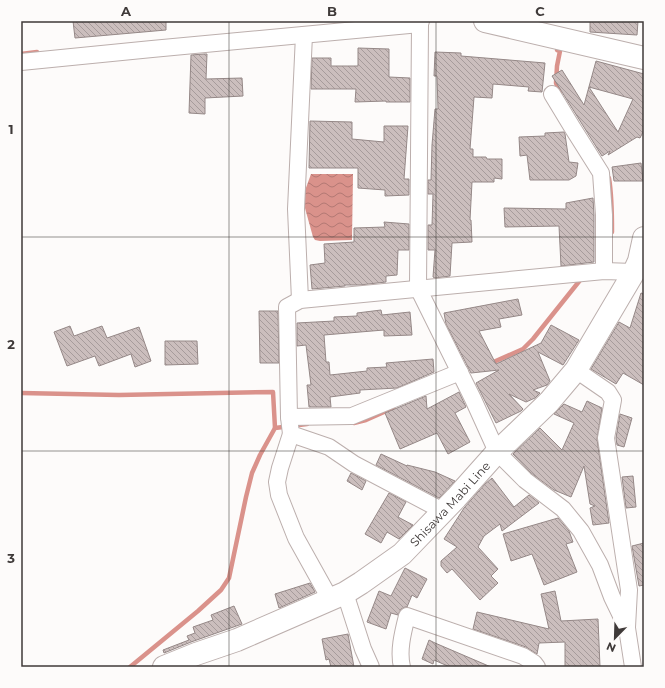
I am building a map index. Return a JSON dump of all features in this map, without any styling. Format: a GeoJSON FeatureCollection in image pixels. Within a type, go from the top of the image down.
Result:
{"type":"FeatureCollection","features":[{"type":"Feature","properties":{"kind":"main road"},"geometry":{"type":"LineString","coordinates":[[486,21],[548,28],[644,58]]}},
{"type":"Feature","properties":{"kind":"main road","name":"Shisawa Mabi Line"},"geometry":{"type":"LineString","coordinates":[[164,667],[237,640],[337,596],[361,583],[402,554],[456,498],[497,452],[549,402],[576,370],[634,272],[639,261],[644,238]]}},
{"type":"Feature","properties":{"kind":"street"},"geometry":{"type":"LineString","coordinates":[[21,62],[420,23],[418,288],[460,372],[497,452],[525,480],[563,509],[581,531],[600,565],[612,597],[627,628]]}},
{"type":"Feature","properties":{"kind":"street"},"geometry":{"type":"LineString","coordinates":[[300,300],[296,209],[304,35]]}},
{"type":"Feature","properties":{"kind":"street"},"geometry":{"type":"LineString","coordinates":[[552,94],[601,173],[604,215],[604,271]]}},
{"type":"Feature","properties":{"kind":"street"},"geometry":{"type":"LineString","coordinates":[[371,667],[337,596],[296,538],[280,495],[277,482],[291,434],[289,417],[287,307],[300,300],[418,288],[604,271],[634,272]]}},
{"type":"Feature","properties":{"kind":"street"},"geometry":{"type":"LineString","coordinates":[[576,370],[608,392],[613,400],[606,438],[629,590],[627,628],[633,667]]}},
{"type":"Feature","properties":{"kind":"street"},"geometry":{"type":"LineString","coordinates":[[289,417],[352,416],[460,372]]}},
{"type":"Feature","properties":{"kind":"street"},"geometry":{"type":"LineString","coordinates":[[291,434],[329,446],[354,464],[443,511]]}},
{"type":"Feature","properties":{"kind":"street"},"geometry":{"type":"LineString","coordinates":[[402,667],[402,637],[407,616],[523,656],[534,663],[537,667]]}},
{"type":"Feature","properties":{"kind":"water"},"geometry":{"type":"Polygon","coordinates":[[[311,174],[353,174],[352,240],[320,241],[315,240],[313,237],[303,201],[303,196],[311,174]]]}},
{"type":"Feature","properties":{"kind":"building"},"geometry":{"type":"Polygon","coordinates":[[[73,21],[166,21],[166,30],[75,38],[73,21]]]}},
{"type":"Feature","properties":{"kind":"building"},"geometry":{"type":"Polygon","coordinates":[[[590,21],[638,21],[637,35],[590,32],[590,21]]]}},
{"type":"Feature","properties":{"kind":"building"},"geometry":{"type":"Polygon","coordinates":[[[358,48],[389,49],[389,77],[410,78],[410,102],[355,102],[356,89],[311,89],[312,58],[331,58],[331,66],[358,66],[358,48]]]}},
{"type":"Feature","properties":{"kind":"building"},"geometry":{"type":"Polygon","coordinates":[[[435,52],[461,53],[461,56],[545,63],[542,92],[528,91],[529,87],[493,84],[492,98],[474,97],[470,149],[473,149],[473,157],[502,159],[502,179],[494,178],[494,182],[472,182],[470,220],[472,242],[452,243],[450,276],[435,278],[433,277],[435,250],[428,250],[428,225],[432,225],[433,194],[428,194],[428,180],[431,180],[435,109],[438,109],[437,76],[434,76],[435,52]]]}},
{"type":"Feature","properties":{"kind":"building"},"geometry":{"type":"Polygon","coordinates":[[[207,54],[206,79],[242,78],[243,96],[205,98],[205,114],[189,113],[191,55],[207,54]]]}},
{"type":"Feature","properties":{"kind":"building"},"geometry":{"type":"Polygon","coordinates":[[[596,61],[644,74],[644,130],[640,138],[637,137],[608,155],[610,151],[602,156],[552,76],[562,70],[584,105],[596,61]],[[589,87],[618,132],[633,99],[589,87]]]}},
{"type":"Feature","properties":{"kind":"building"},"geometry":{"type":"Polygon","coordinates":[[[310,121],[352,122],[352,139],[384,142],[384,126],[408,126],[404,179],[409,179],[409,195],[385,196],[385,190],[358,188],[358,168],[309,168],[310,121]]]}},
{"type":"Feature","properties":{"kind":"building"},"geometry":{"type":"Polygon","coordinates":[[[564,132],[569,162],[578,163],[576,176],[569,180],[530,180],[527,155],[520,156],[519,137],[545,136],[545,133],[564,132]]]}},
{"type":"Feature","properties":{"kind":"building"},"geometry":{"type":"Polygon","coordinates":[[[641,163],[643,181],[614,181],[612,167],[641,163]]]}},
{"type":"Feature","properties":{"kind":"building"},"geometry":{"type":"Polygon","coordinates":[[[593,198],[594,262],[561,266],[559,226],[505,227],[504,208],[566,209],[566,203],[593,198]]]}},
{"type":"Feature","properties":{"kind":"building"},"geometry":{"type":"Polygon","coordinates":[[[384,222],[409,224],[409,250],[398,250],[397,275],[386,276],[386,282],[312,289],[310,265],[325,263],[324,244],[354,242],[354,228],[385,227],[384,222]]]}},
{"type":"Feature","properties":{"kind":"building"},"geometry":{"type":"Polygon","coordinates":[[[641,293],[644,294],[644,385],[623,373],[616,384],[591,369],[619,322],[630,328],[641,293]]]}},
{"type":"Feature","properties":{"kind":"building"},"geometry":{"type":"Polygon","coordinates":[[[518,299],[522,315],[499,319],[501,327],[479,331],[496,364],[541,343],[551,325],[579,340],[563,365],[538,352],[550,381],[547,385],[533,390],[540,393],[535,398],[526,402],[509,394],[523,409],[496,423],[476,383],[499,370],[471,373],[446,324],[444,313],[518,299]]]}},
{"type":"Feature","properties":{"kind":"building"},"geometry":{"type":"Polygon","coordinates":[[[381,310],[382,315],[410,312],[412,335],[384,336],[384,330],[324,335],[326,362],[329,362],[330,375],[367,371],[367,368],[387,367],[386,363],[433,359],[434,372],[397,388],[360,390],[360,393],[330,397],[331,407],[309,407],[307,385],[311,385],[306,345],[297,346],[297,323],[334,321],[334,317],[357,316],[357,313],[381,310]]]}},
{"type":"Feature","properties":{"kind":"building"},"geometry":{"type":"Polygon","coordinates":[[[259,311],[278,311],[279,363],[260,363],[259,311]]]}},
{"type":"Feature","properties":{"kind":"building"},"geometry":{"type":"Polygon","coordinates":[[[70,326],[74,336],[102,326],[107,338],[139,327],[151,361],[135,367],[131,354],[99,366],[95,356],[67,366],[54,332],[70,326]]]}},
{"type":"Feature","properties":{"kind":"building"},"geometry":{"type":"Polygon","coordinates":[[[165,341],[197,341],[198,364],[165,365],[165,341]]]}},
{"type":"Feature","properties":{"kind":"building"},"geometry":{"type":"Polygon","coordinates":[[[459,392],[466,407],[455,413],[470,442],[448,454],[437,433],[400,449],[385,413],[426,396],[427,409],[459,392]]]}},
{"type":"Feature","properties":{"kind":"building"},"geometry":{"type":"Polygon","coordinates":[[[587,401],[602,408],[597,439],[609,523],[593,525],[590,508],[595,506],[590,504],[584,466],[571,497],[554,490],[531,473],[513,454],[540,428],[562,450],[574,423],[554,414],[564,404],[582,412],[587,401]]]}},
{"type":"Feature","properties":{"kind":"building"},"geometry":{"type":"Polygon","coordinates":[[[620,414],[632,418],[624,447],[617,445],[616,438],[620,414]]]}},
{"type":"Feature","properties":{"kind":"building"},"geometry":{"type":"Polygon","coordinates":[[[381,454],[407,466],[435,472],[455,481],[439,498],[376,465],[381,454]]]}},
{"type":"Feature","properties":{"kind":"building"},"geometry":{"type":"Polygon","coordinates":[[[351,473],[366,481],[362,490],[347,481],[351,473]]]}},
{"type":"Feature","properties":{"kind":"building"},"geometry":{"type":"Polygon","coordinates":[[[633,476],[636,507],[626,508],[622,477],[633,476]]]}},
{"type":"Feature","properties":{"kind":"building"},"geometry":{"type":"Polygon","coordinates":[[[492,478],[514,507],[529,495],[539,503],[502,531],[500,524],[484,536],[478,547],[498,569],[491,576],[498,583],[480,600],[452,569],[447,573],[441,566],[441,561],[457,547],[444,539],[464,508],[492,478]]]}},
{"type":"Feature","properties":{"kind":"building"},"geometry":{"type":"Polygon","coordinates":[[[389,493],[406,502],[398,517],[413,525],[399,539],[387,532],[381,543],[365,534],[389,493]]]}},
{"type":"Feature","properties":{"kind":"building"},"geometry":{"type":"Polygon","coordinates":[[[558,518],[569,531],[573,542],[566,544],[577,572],[544,585],[532,554],[511,561],[503,534],[558,518]]]}},
{"type":"Feature","properties":{"kind":"building"},"geometry":{"type":"Polygon","coordinates":[[[644,543],[644,585],[639,586],[632,546],[644,543]]]}},
{"type":"Feature","properties":{"kind":"building"},"geometry":{"type":"Polygon","coordinates":[[[405,568],[427,579],[417,598],[412,595],[407,607],[401,609],[398,615],[391,613],[386,629],[367,622],[379,591],[391,596],[405,568]]]}},
{"type":"Feature","properties":{"kind":"building"},"geometry":{"type":"Polygon","coordinates":[[[310,583],[315,592],[279,608],[275,594],[310,583]]]}},
{"type":"Feature","properties":{"kind":"building"},"geometry":{"type":"Polygon","coordinates":[[[555,591],[561,621],[598,619],[600,667],[565,667],[565,642],[539,643],[537,654],[526,647],[473,629],[477,612],[549,629],[541,594],[555,591]]]}},
{"type":"Feature","properties":{"kind":"building"},"geometry":{"type":"Polygon","coordinates":[[[234,606],[242,624],[164,653],[163,650],[189,640],[187,636],[195,633],[193,627],[213,620],[211,615],[234,606]]]}},
{"type":"Feature","properties":{"kind":"building"},"geometry":{"type":"Polygon","coordinates":[[[348,634],[354,667],[331,667],[329,659],[326,660],[322,639],[348,634]]]}},
{"type":"Feature","properties":{"kind":"building"},"geometry":{"type":"Polygon","coordinates":[[[429,640],[491,667],[450,667],[434,660],[433,664],[422,659],[429,640]]]}},
{"type":"Feature","properties":{"kind":"waterway"},"geometry":{"type":"LineString","coordinates":[[557,50],[560,51],[556,83],[560,94]]}},
{"type":"Feature","properties":{"kind":"waterway"},"geometry":{"type":"LineString","coordinates":[[21,54],[37,52]]}},
{"type":"Feature","properties":{"kind":"waterway"},"geometry":{"type":"LineString","coordinates":[[609,178],[612,232]]}},
{"type":"Feature","properties":{"kind":"waterway"},"geometry":{"type":"LineString","coordinates":[[489,364],[523,349],[533,339],[581,279]]}},
{"type":"Feature","properties":{"kind":"waterway"},"geometry":{"type":"LineString","coordinates":[[21,393],[119,395],[273,392],[275,428]]}},
{"type":"Feature","properties":{"kind":"waterway"},"geometry":{"type":"LineString","coordinates":[[354,423],[366,420],[393,408]]}},
{"type":"Feature","properties":{"kind":"waterway"},"geometry":{"type":"LineString","coordinates":[[130,667],[221,590],[229,578],[252,473],[260,455],[275,428],[307,424]]}}]}
